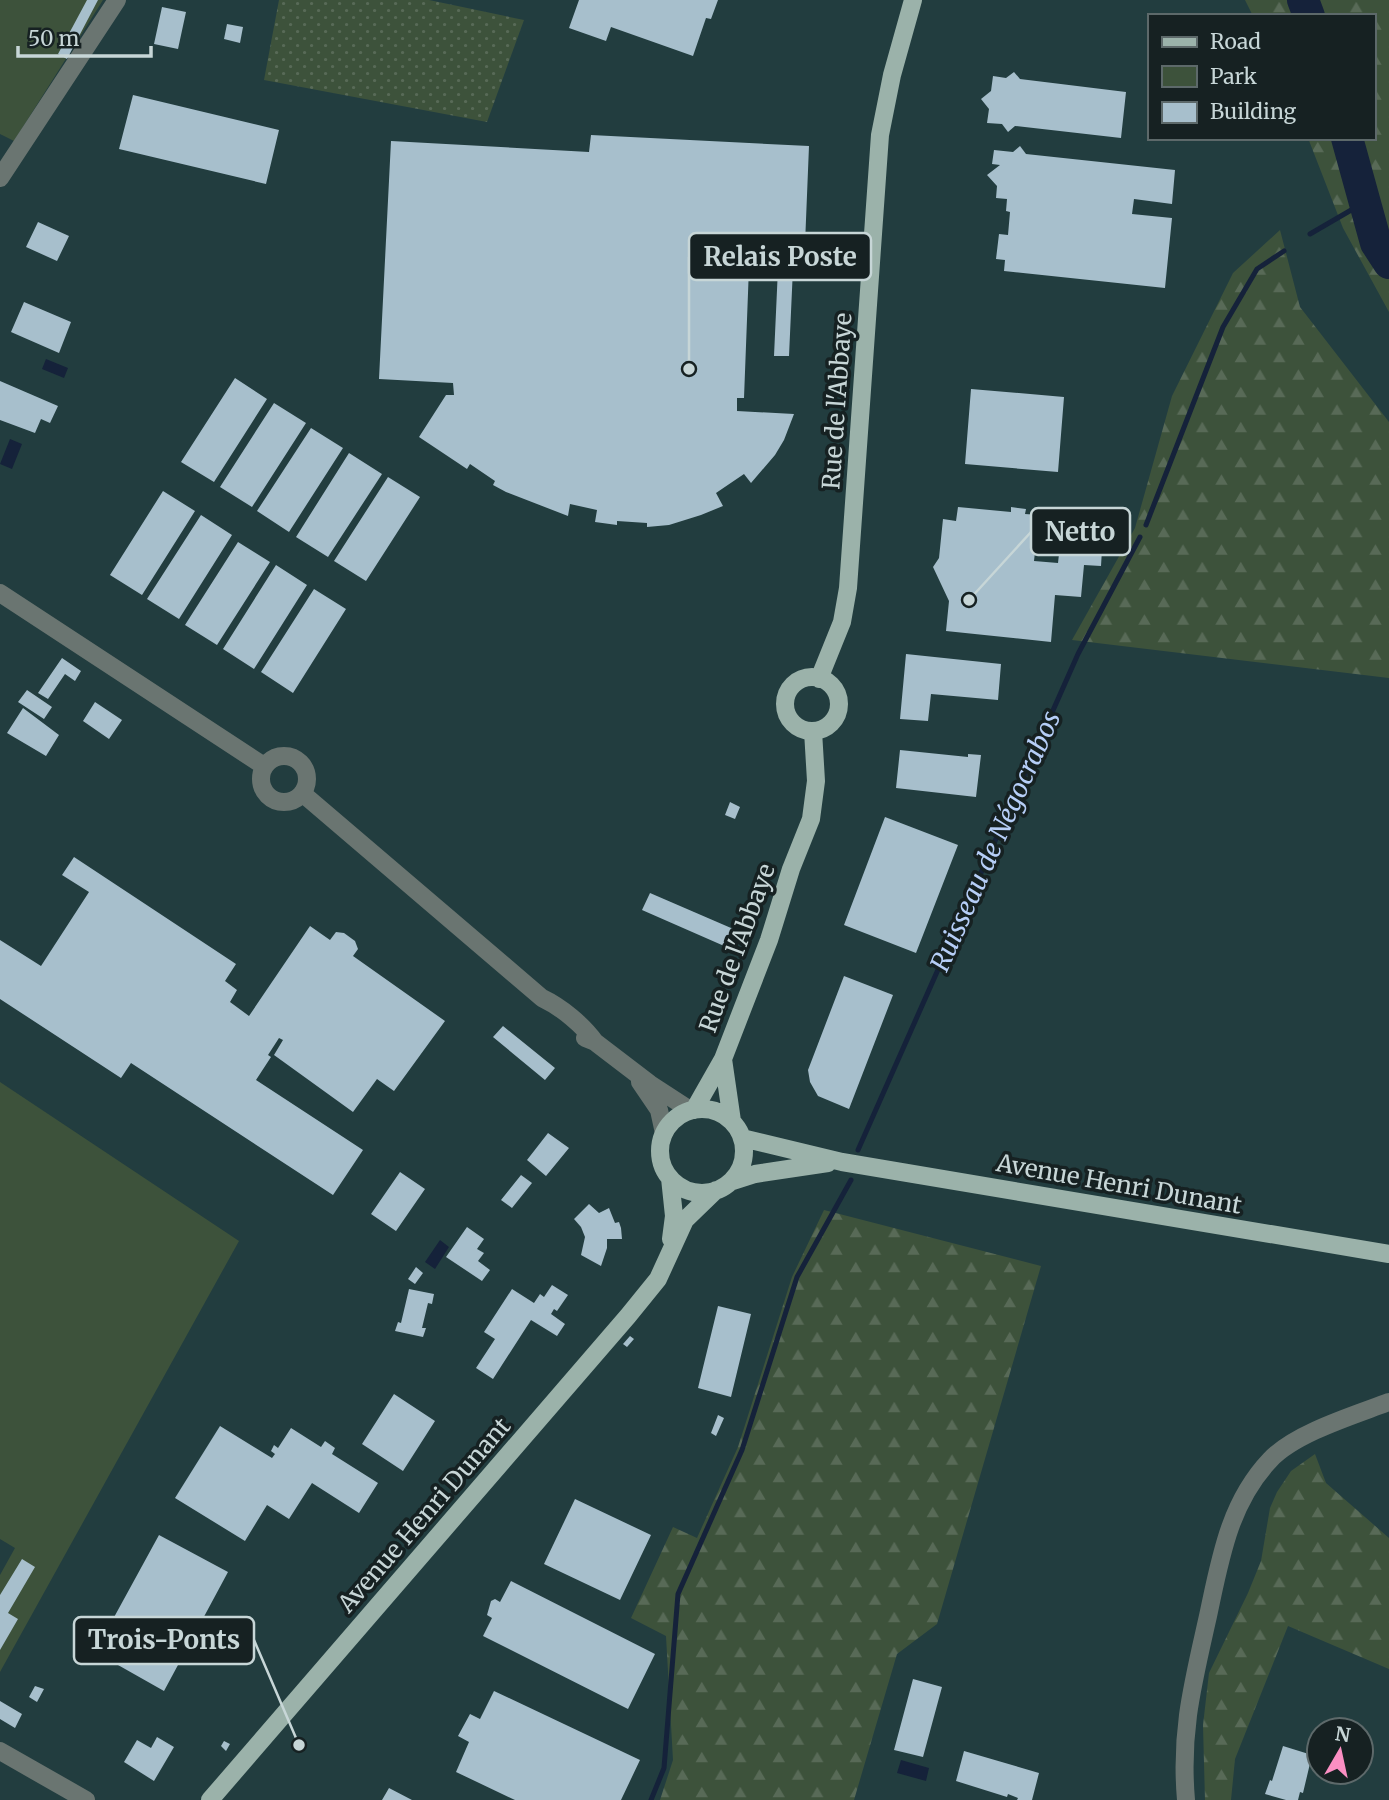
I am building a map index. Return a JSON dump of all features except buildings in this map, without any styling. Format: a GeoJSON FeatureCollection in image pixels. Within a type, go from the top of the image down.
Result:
{"type":"FeatureCollection","features":[{"type":"Feature","properties":{"kind":"main road","name":"Rue de l'Abbaye"},"geometry":{"type":"LineString","coordinates":[[818,679],[842,622],[848,588],[880,135],[892,75],[913,0]]}},
{"type":"Feature","properties":{"kind":"main road"},"geometry":{"type":"LineString","coordinates":[[811,678],[831,686],[836,692],[839,706],[834,720],[828,726],[813,731],[805,730],[792,722],[788,716],[786,700],[797,682],[811,678]]}},
{"type":"Feature","properties":{"kind":"main road","name":"Rue de l'Abbaye"},"geometry":{"type":"LineString","coordinates":[[692,1110],[723,1059],[769,940],[791,869],[811,819],[816,781],[813,731]]}},
{"type":"Feature","properties":{"kind":"main road","name":"Rue de l'Abbaye"},"geometry":{"type":"LineString","coordinates":[[723,1059],[732,1121]]}},
{"type":"Feature","properties":{"kind":"main road"},"geometry":{"type":"LineString","coordinates":[[708,1109],[732,1121],[741,1138],[742,1161],[723,1186],[704,1192],[691,1191],[670,1178],[661,1161],[660,1146],[670,1123],[692,1110],[708,1109]]}},
{"type":"Feature","properties":{"kind":"main road","name":"Avenue Henri Dunant"},"geometry":{"type":"LineString","coordinates":[[741,1138],[842,1162],[1389,1254]]}},
{"type":"Feature","properties":{"kind":"main road","name":"Avenue Henri Dunant"},"geometry":{"type":"LineString","coordinates":[[210,1800],[628,1317],[658,1279],[685,1220],[723,1186],[755,1174],[808,1164],[842,1162]]}},
{"type":"Feature","properties":{"kind":"main road","name":"Avenue Henri Dunant"},"geometry":{"type":"LineString","coordinates":[[668,1257],[674,1216],[670,1178]]}},
{"type":"Feature","properties":{"kind":"street"},"geometry":{"type":"LineString","coordinates":[[0,178],[117,0]]}},
{"type":"Feature","properties":{"kind":"street"},"geometry":{"type":"LineString","coordinates":[[0,593],[264,766]]}},
{"type":"Feature","properties":{"kind":"street"},"geometry":{"type":"LineString","coordinates":[[276,757],[298,760],[306,772],[306,787],[297,798],[283,803],[270,798],[260,780],[264,766],[276,757]]}},
{"type":"Feature","properties":{"kind":"street"},"geometry":{"type":"LineString","coordinates":[[302,793],[542,998],[553,1003],[588,1032],[595,1042],[626,1067],[692,1110]]}},
{"type":"Feature","properties":{"kind":"street"},"geometry":{"type":"LineString","coordinates":[[626,1067],[655,1102],[664,1133]]}},
{"type":"Feature","properties":{"kind":"street"},"geometry":{"type":"LineString","coordinates":[[1186,1800],[1183,1745],[1187,1706],[1230,1523],[1243,1496],[1271,1458],[1298,1440],[1389,1402]]}},
{"type":"Feature","properties":{"kind":"street"},"geometry":{"type":"LineString","coordinates":[[0,1751],[86,1800]]}},
{"type":"Feature","properties":{"kind":"green space"},"geometry":{"type":"Polygon","coordinates":[[[0,0],[103,0],[14,141],[0,134],[0,0]]]}},
{"type":"Feature","properties":{"kind":"green space"},"geometry":{"type":"Polygon","coordinates":[[[279,0],[429,0],[524,20],[487,122],[264,80],[279,0]]]}},
{"type":"Feature","properties":{"kind":"green space"},"geometry":{"type":"Polygon","coordinates":[[[1245,0],[1389,0],[1389,312],[1343,228],[1309,140],[1375,140],[1375,14],[1252,14],[1245,0]]]}},
{"type":"Feature","properties":{"kind":"green space"},"geometry":{"type":"Polygon","coordinates":[[[1280,230],[1300,307],[1389,422],[1389,678],[1072,640],[1135,528],[1172,396],[1233,273],[1280,230]]]}},
{"type":"Feature","properties":{"kind":"green space"},"geometry":{"type":"Polygon","coordinates":[[[0,1082],[239,1241],[0,1672],[0,1575],[15,1548],[0,1539],[0,1082]]]}},
{"type":"Feature","properties":{"kind":"green space"},"geometry":{"type":"Polygon","coordinates":[[[824,1210],[1041,1266],[937,1624],[897,1654],[854,1800],[660,1800],[673,1760],[666,1636],[631,1618],[673,1527],[697,1538],[738,1447],[792,1277],[824,1210]]]}},
{"type":"Feature","properties":{"kind":"green space"},"geometry":{"type":"Polygon","coordinates":[[[1315,1454],[1326,1483],[1389,1538],[1389,1669],[1288,1626],[1235,1759],[1231,1800],[1205,1800],[1203,1725],[1209,1673],[1261,1561],[1270,1508],[1277,1492],[1291,1471],[1315,1454]]]}},
{"type":"Feature","properties":{"kind":"water"},"geometry":{"type":"Polygon","coordinates":[[[46,359],[68,368],[64,378],[42,369],[46,359]]]}},
{"type":"Feature","properties":{"kind":"water"},"geometry":{"type":"Polygon","coordinates":[[[10,439],[22,444],[12,469],[0,464],[10,439]]]}},
{"type":"Feature","properties":{"kind":"water"},"geometry":{"type":"Polygon","coordinates":[[[440,1240],[449,1247],[435,1269],[425,1262],[440,1240]]]}},
{"type":"Feature","properties":{"kind":"water"},"geometry":{"type":"Polygon","coordinates":[[[901,1760],[929,1768],[926,1781],[897,1773],[901,1760]]]}},
{"type":"Feature","properties":{"kind":"waterway"},"geometry":{"type":"LineString","coordinates":[[1303,0],[1308,14]]}},
{"type":"Feature","properties":{"kind":"waterway","name":"Ruisseau de Négocrabos"},"geometry":{"type":"LineString","coordinates":[[1348,140],[1376,243],[1389,263]]}},
{"type":"Feature","properties":{"kind":"waterway","name":"Ruisseau de Négocrabos"},"geometry":{"type":"LineString","coordinates":[[1310,234],[1365,202]]}},
{"type":"Feature","properties":{"kind":"waterway","name":"Ruisseau de Négocrabos"},"geometry":{"type":"LineString","coordinates":[[1146,525],[1223,327],[1257,269],[1284,251]]}},
{"type":"Feature","properties":{"kind":"waterway","name":"Ruisseau de Négocrabos"},"geometry":{"type":"LineString","coordinates":[[858,1150],[1078,654],[1140,537]]}},
{"type":"Feature","properties":{"kind":"waterway","name":"Ruisseau de Négocrabos"},"geometry":{"type":"LineString","coordinates":[[651,1800],[664,1768],[678,1594],[742,1450],[797,1277],[851,1180]]}},
{"type":"Feature","properties":{"kind":"place","name":"Relais Poste"},"geometry":{"type":"Point","coordinates":[689,369]}},
{"type":"Feature","properties":{"kind":"place","name":"Netto"},"geometry":{"type":"Point","coordinates":[969,600]}},
{"type":"Feature","properties":{"kind":"place","name":"Trois-Ponts"},"geometry":{"type":"Point","coordinates":[299,1745]}}]}
